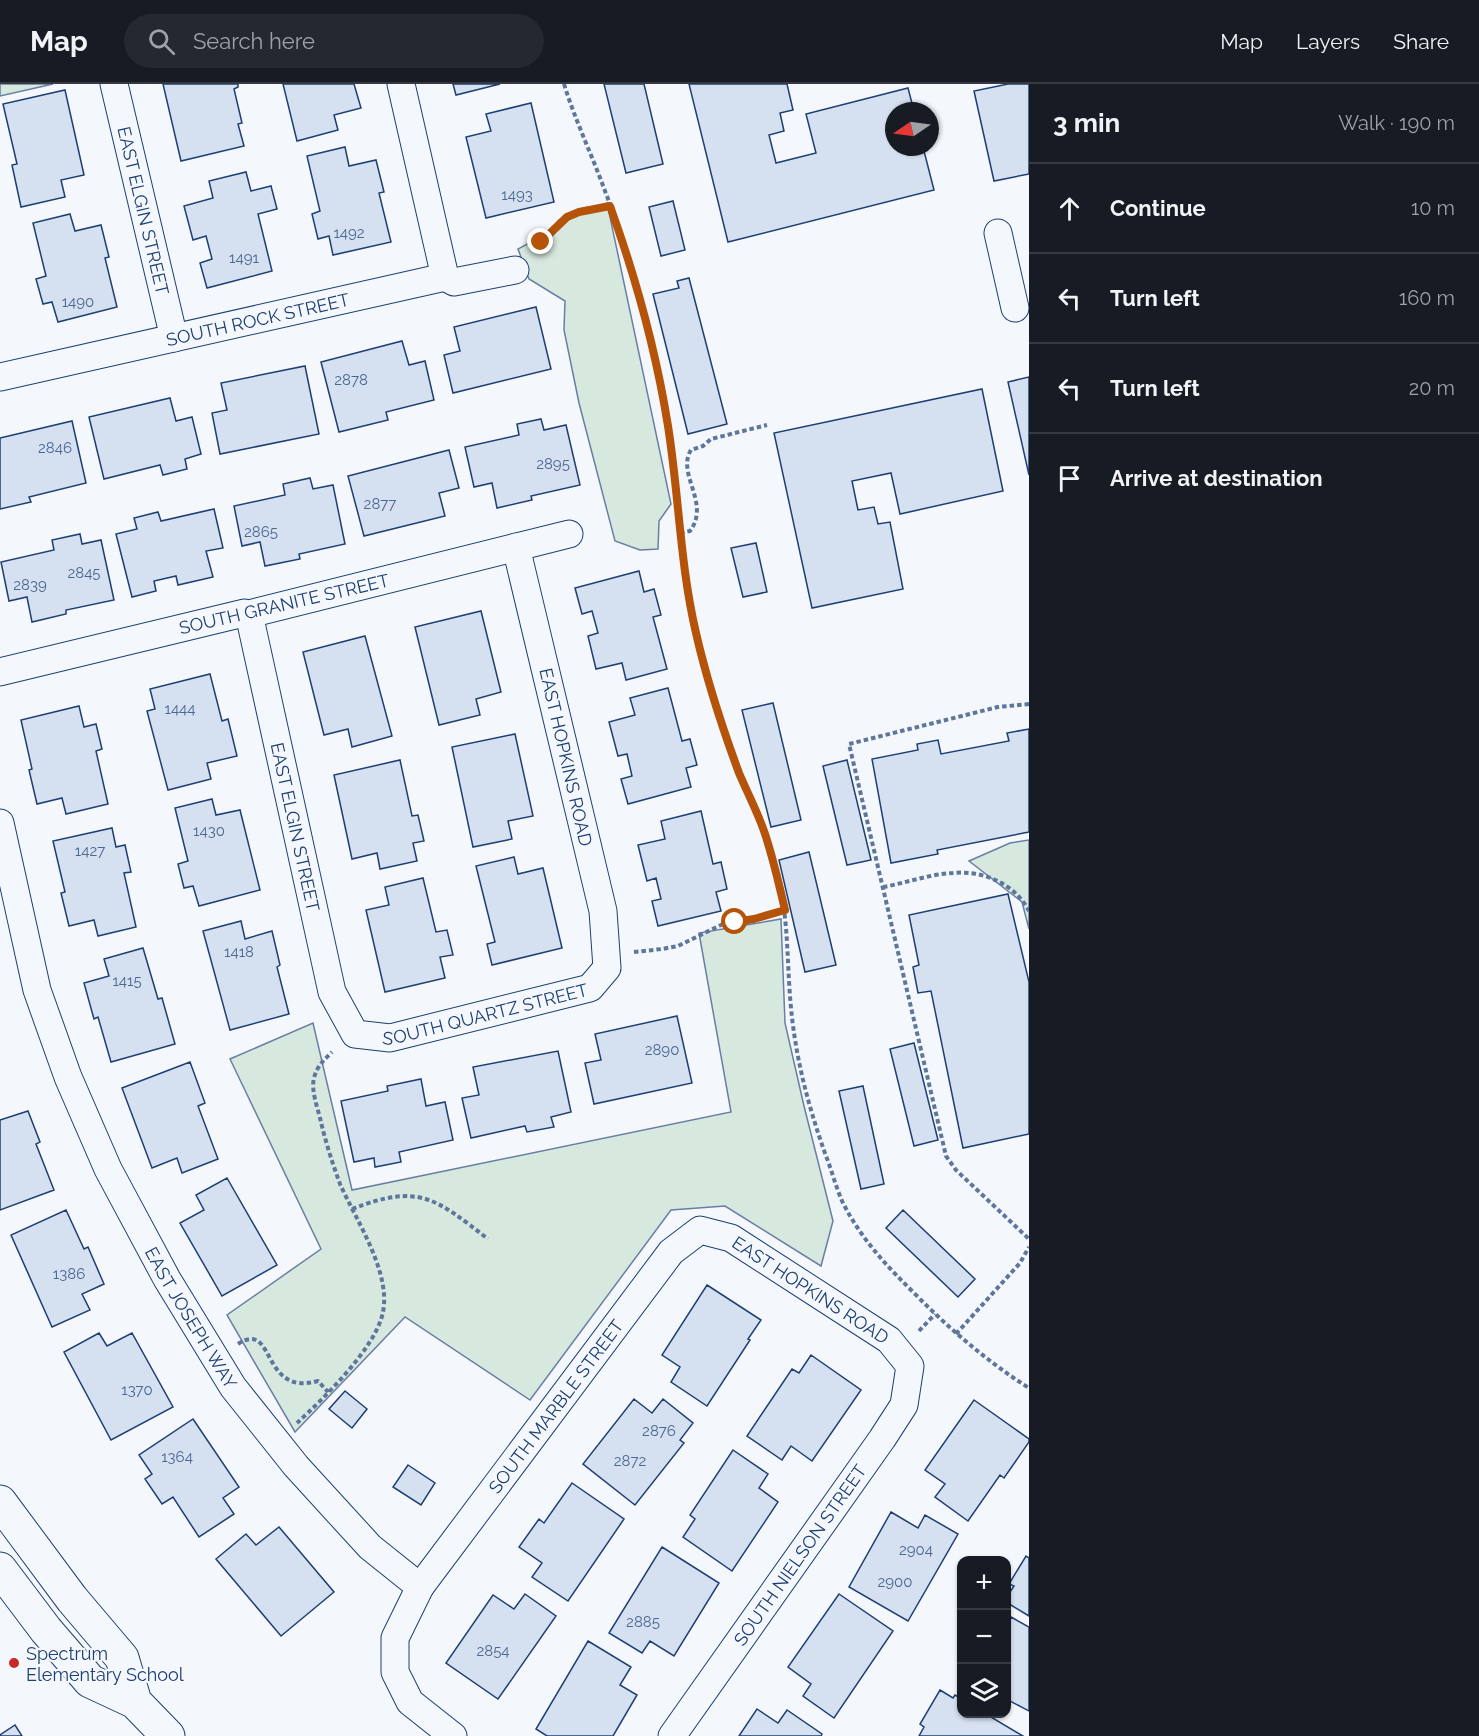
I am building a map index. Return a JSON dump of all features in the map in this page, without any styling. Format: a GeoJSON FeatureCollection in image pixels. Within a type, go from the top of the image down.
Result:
{"type":"FeatureCollection","features":[{"type":"Feature","properties":{"kind":"street","name":"EAST ELGIN STREET"},"geometry":{"type":"LineString","coordinates":[[114,84],[174,338]]}},
{"type":"Feature","properties":{"kind":"street"},"geometry":{"type":"LineString","coordinates":[[401,84],[445,277]]}},
{"type":"Feature","properties":{"kind":"street"},"geometry":{"type":"LineString","coordinates":[[998,233],[1015,308]]}},
{"type":"Feature","properties":{"kind":"street","name":"SOUTH ROCK STREET"},"geometry":{"type":"LineString","coordinates":[[0,377],[445,277],[454,282],[515,270]]}},
{"type":"Feature","properties":{"kind":"street","name":"SOUTH GRANITE STREET"},"geometry":{"type":"LineString","coordinates":[[0,672],[244,613],[249,615],[569,534]]}},
{"type":"Feature","properties":{"kind":"street","name":"EAST HOPKINS ROAD"},"geometry":{"type":"LineString","coordinates":[[516,547],[603,911],[607,968]]}},
{"type":"Feature","properties":{"kind":"street","name":"EAST ELGIN STREET"},"geometry":{"type":"LineString","coordinates":[[249,615],[332,992],[346,1041]]}},
{"type":"Feature","properties":{"kind":"street","name":"EAST JOSEPH WAY"},"geometry":{"type":"LineString","coordinates":[[0,823],[37,990],[68,1077],[108,1169],[167,1279],[233,1387],[296,1466],[370,1547],[420,1587]]}},
{"type":"Feature","properties":{"kind":"street","name":"SOUTH QUARTZ STREET"},"geometry":{"type":"LineString","coordinates":[[346,1041],[390,1038],[590,988],[607,968]]}},
{"type":"Feature","properties":{"kind":"street","name":"EAST HOPKINS ROAD"},"geometry":{"type":"LineString","coordinates":[[700,1230],[731,1239],[889,1340],[910,1366]]}},
{"type":"Feature","properties":{"kind":"street","name":"SOUTH MARBLE STREET"},"geometry":{"type":"LineString","coordinates":[[420,1587],[671,1252],[700,1230]]}},
{"type":"Feature","properties":{"kind":"street","name":"SOUTH NIELSON STREET"},"geometry":{"type":"LineString","coordinates":[[672,1736],[904,1405],[910,1366]]}},
{"type":"Feature","properties":{"kind":"street"},"geometry":{"type":"LineString","coordinates":[[0,1502],[72,1599],[122,1658],[135,1702]]}},
{"type":"Feature","properties":{"kind":"street"},"geometry":{"type":"LineString","coordinates":[[0,1569],[46,1630],[90,1681],[135,1702],[168,1736]]}},
{"type":"Feature","properties":{"kind":"street"},"geometry":{"type":"LineString","coordinates":[[420,1587],[395,1638],[395,1672],[410,1702],[453,1736]]}},
{"type":"Feature","properties":{"kind":"path"},"geometry":{"type":"LineString","coordinates":[[564,84],[610,206],[647,323],[657,367],[672,458],[680,533],[695,631],[708,680],[736,765],[764,831],[778,879],[785,910],[790,997],[803,1087],[842,1200],[862,1237],[877,1257],[957,1334],[1029,1388]]}},
{"type":"Feature","properties":{"kind":"path"},"geometry":{"type":"LineString","coordinates":[[515,270],[523,268],[519,251],[541,242],[567,217],[579,212],[610,206]]}},
{"type":"Feature","properties":{"kind":"path"},"geometry":{"type":"LineString","coordinates":[[680,533],[690,531],[696,516],[695,492],[687,465],[687,456],[691,450],[703,446],[711,439],[767,425]]}},
{"type":"Feature","properties":{"kind":"path"},"geometry":{"type":"LineString","coordinates":[[1029,704],[998,707],[849,744],[946,1156],[956,1170],[1029,1239]]}},
{"type":"Feature","properties":{"kind":"path"},"geometry":{"type":"LineString","coordinates":[[883,888],[954,872],[982,876],[998,880],[1014,890],[1029,911]]}},
{"type":"Feature","properties":{"kind":"path"},"geometry":{"type":"LineString","coordinates":[[640,951],[678,946],[723,924],[785,910]]}},
{"type":"Feature","properties":{"kind":"path"},"geometry":{"type":"LineString","coordinates":[[290,1430],[365,1350],[383,1313],[384,1299],[380,1275],[327,1148],[315,1095],[314,1080],[320,1065],[346,1041]]}},
{"type":"Feature","properties":{"kind":"path"},"geometry":{"type":"LineString","coordinates":[[352,1209],[395,1196],[422,1197],[446,1207],[488,1239]]}},
{"type":"Feature","properties":{"kind":"path"},"geometry":{"type":"LineString","coordinates":[[957,1334],[1020,1263],[1029,1247]]}},
{"type":"Feature","properties":{"kind":"path"},"geometry":{"type":"LineString","coordinates":[[912,1339],[935,1314]]}},
{"type":"Feature","properties":{"kind":"path"},"geometry":{"type":"LineString","coordinates":[[230,1349],[246,1338],[255,1338],[262,1343],[278,1372],[286,1378],[298,1383],[318,1381],[328,1392]]}},
{"type":"Feature","properties":{"kind":"shaded area"},"geometry":{"type":"Polygon","coordinates":[[[0,84],[53,84],[0,96],[0,84]]]}},
{"type":"Feature","properties":{"kind":"shaded area"},"geometry":{"type":"Polygon","coordinates":[[[607,203],[671,504],[659,521],[658,549],[640,550],[615,541],[579,403],[564,330],[565,301],[529,279],[518,249],[551,231],[559,220],[607,203]]]}},
{"type":"Feature","properties":{"kind":"shaded area"},"geometry":{"type":"Polygon","coordinates":[[[1029,840],[1029,929],[1022,902],[969,861],[1010,843],[1029,840]]]}},
{"type":"Feature","properties":{"kind":"shaded area"},"geometry":{"type":"Polygon","coordinates":[[[781,919],[785,1023],[833,1221],[821,1266],[725,1206],[671,1210],[530,1400],[405,1317],[295,1432],[227,1315],[321,1249],[230,1059],[313,1023],[352,1190],[731,1112],[699,933],[781,919]]]}},
{"type":"Feature","properties":{"kind":"building"},"geometry":{"type":"Polygon","coordinates":[[[163,84],[238,84],[238,87],[234,89],[242,123],[238,124],[244,146],[181,161],[163,84]]]}},
{"type":"Feature","properties":{"kind":"building"},"geometry":{"type":"Polygon","coordinates":[[[283,84],[354,84],[361,108],[334,115],[338,130],[297,141],[283,84]]]}},
{"type":"Feature","properties":{"kind":"building"},"geometry":{"type":"Polygon","coordinates":[[[453,84],[500,84],[456,95],[453,84]]]}},
{"type":"Feature","properties":{"kind":"building"},"geometry":{"type":"Polygon","coordinates":[[[604,84],[644,84],[663,164],[626,173],[604,84]]]}},
{"type":"Feature","properties":{"kind":"building"},"geometry":{"type":"Polygon","coordinates":[[[689,84],[787,84],[793,110],[780,113],[784,131],[769,135],[776,163],[816,153],[806,114],[908,88],[912,102],[885,102],[885,156],[925,156],[934,190],[728,242],[689,84]]]}},
{"type":"Feature","properties":{"kind":"building"},"geometry":{"type":"Polygon","coordinates":[[[1008,84],[1029,84],[1029,174],[994,181],[974,91],[1008,84]]]}},
{"type":"Feature","properties":{"kind":"building"},"geometry":{"type":"Polygon","coordinates":[[[65,90],[84,175],[61,180],[65,197],[21,207],[12,165],[17,164],[3,104],[65,90]]]}},
{"type":"Feature","properties":{"kind":"building"},"geometry":{"type":"Polygon","coordinates":[[[531,103],[554,202],[486,218],[466,137],[491,131],[486,114],[531,103]]]}},
{"type":"Feature","properties":{"kind":"building"},"geometry":{"type":"Polygon","coordinates":[[[345,147],[349,166],[376,160],[384,192],[379,193],[391,242],[333,255],[329,236],[318,239],[312,214],[320,211],[307,156],[345,147]]]}},
{"type":"Feature","properties":{"kind":"building"},"geometry":{"type":"Polygon","coordinates":[[[246,172],[251,191],[271,186],[277,209],[258,214],[272,271],[207,288],[200,263],[212,259],[206,236],[193,240],[184,206],[213,198],[209,181],[246,172]]]}},
{"type":"Feature","properties":{"kind":"building"},"geometry":{"type":"Polygon","coordinates":[[[673,201],[685,250],[661,256],[649,207],[673,201]]]}},
{"type":"Feature","properties":{"kind":"building"},"geometry":{"type":"Polygon","coordinates":[[[70,214],[75,231],[101,225],[109,257],[105,258],[117,307],[58,322],[52,302],[43,304],[36,279],[46,276],[33,223],[70,214]]]}},
{"type":"Feature","properties":{"kind":"building"},"geometry":{"type":"Polygon","coordinates":[[[689,278],[727,424],[688,434],[653,294],[679,288],[677,281],[689,278]]]}},
{"type":"Feature","properties":{"kind":"building"},"geometry":{"type":"Polygon","coordinates":[[[536,307],[551,369],[453,393],[444,355],[460,351],[454,327],[536,307]]]}},
{"type":"Feature","properties":{"kind":"building"},"geometry":{"type":"Polygon","coordinates":[[[402,341],[409,365],[425,361],[434,400],[386,412],[388,420],[339,432],[321,362],[402,341]]]}},
{"type":"Feature","properties":{"kind":"building"},"geometry":{"type":"Polygon","coordinates":[[[305,366],[319,434],[220,454],[212,413],[227,410],[221,383],[305,366]]]}},
{"type":"Feature","properties":{"kind":"building"},"geometry":{"type":"Polygon","coordinates":[[[1029,377],[1029,475],[1008,382],[1029,377]]]}},
{"type":"Feature","properties":{"kind":"building"},"geometry":{"type":"Polygon","coordinates":[[[982,389],[1003,491],[900,514],[891,473],[852,481],[858,510],[874,507],[878,524],[890,522],[903,589],[812,608],[774,433],[982,389]]]}},
{"type":"Feature","properties":{"kind":"building"},"geometry":{"type":"Polygon","coordinates":[[[170,398],[176,421],[192,417],[201,454],[185,459],[187,469],[163,475],[160,465],[104,479],[89,417],[170,398]]]}},
{"type":"Feature","properties":{"kind":"building"},"geometry":{"type":"Polygon","coordinates":[[[541,419],[544,430],[566,425],[580,485],[531,496],[532,500],[497,508],[492,483],[474,487],[465,447],[519,435],[517,424],[541,419]]]}},
{"type":"Feature","properties":{"kind":"building"},"geometry":{"type":"Polygon","coordinates":[[[72,421],[86,483],[29,497],[31,502],[0,509],[0,438],[72,421]]]}},
{"type":"Feature","properties":{"kind":"building"},"geometry":{"type":"Polygon","coordinates":[[[449,450],[459,488],[439,493],[445,516],[364,536],[348,476],[449,450]]]}},
{"type":"Feature","properties":{"kind":"building"},"geometry":{"type":"Polygon","coordinates":[[[310,478],[313,489],[333,485],[345,544],[299,554],[300,559],[265,566],[260,542],[242,546],[234,506],[285,495],[283,484],[310,478]]]}},
{"type":"Feature","properties":{"kind":"building"},"geometry":{"type":"Polygon","coordinates":[[[214,509],[223,548],[206,551],[213,577],[178,585],[176,576],[154,581],[156,591],[132,597],[116,534],[137,529],[134,518],[158,512],[161,521],[214,509]]]}},
{"type":"Feature","properties":{"kind":"building"},"geometry":{"type":"Polygon","coordinates":[[[80,534],[82,544],[101,540],[114,600],[66,610],[66,614],[32,622],[27,597],[9,601],[1,562],[54,550],[52,540],[80,534]]]}},
{"type":"Feature","properties":{"kind":"building"},"geometry":{"type":"Polygon","coordinates":[[[756,543],[767,592],[743,597],[731,548],[756,543]]]}},
{"type":"Feature","properties":{"kind":"building"},"geometry":{"type":"Polygon","coordinates":[[[639,571],[644,592],[654,589],[661,615],[653,617],[667,669],[626,680],[622,663],[596,669],[588,636],[598,633],[592,611],[582,614],[575,588],[639,571]]]}},
{"type":"Feature","properties":{"kind":"building"},"geometry":{"type":"Polygon","coordinates":[[[481,611],[501,692],[476,699],[480,715],[439,725],[415,627],[481,611]]]}},
{"type":"Feature","properties":{"kind":"building"},"geometry":{"type":"Polygon","coordinates":[[[365,636],[392,736],[352,747],[348,729],[324,735],[303,652],[365,636]]]}},
{"type":"Feature","properties":{"kind":"building"},"geometry":{"type":"Polygon","coordinates":[[[210,674],[222,721],[228,719],[237,756],[207,763],[211,779],[168,790],[147,711],[155,709],[150,689],[210,674]]]}},
{"type":"Feature","properties":{"kind":"building"},"geometry":{"type":"Polygon","coordinates":[[[668,688],[682,741],[690,739],[697,765],[686,768],[691,787],[628,804],[621,779],[632,776],[627,754],[618,756],[609,722],[635,715],[630,698],[668,688]]]}},
{"type":"Feature","properties":{"kind":"building"},"geometry":{"type":"Polygon","coordinates":[[[773,703],[801,820],[771,827],[742,710],[773,703]]]}},
{"type":"Feature","properties":{"kind":"building"},"geometry":{"type":"Polygon","coordinates":[[[79,706],[84,727],[96,724],[102,749],[96,751],[108,804],[66,814],[62,798],[37,804],[21,720],[79,706]]]}},
{"type":"Feature","properties":{"kind":"building"},"geometry":{"type":"Polygon","coordinates":[[[1029,729],[1029,832],[937,850],[938,854],[891,863],[872,759],[918,750],[917,744],[938,740],[941,754],[1009,741],[1007,733],[1029,729]]]}},
{"type":"Feature","properties":{"kind":"building"},"geometry":{"type":"Polygon","coordinates":[[[515,734],[533,816],[508,821],[512,839],[473,847],[452,747],[515,734]]]}},
{"type":"Feature","properties":{"kind":"building"},"geometry":{"type":"Polygon","coordinates":[[[400,760],[412,816],[418,815],[424,841],[413,843],[417,861],[380,869],[377,853],[352,859],[334,775],[400,760]]]}},
{"type":"Feature","properties":{"kind":"building"},"geometry":{"type":"Polygon","coordinates":[[[847,760],[871,860],[847,865],[823,766],[847,760]]]}},
{"type":"Feature","properties":{"kind":"building"},"geometry":{"type":"Polygon","coordinates":[[[212,799],[216,815],[240,810],[260,890],[199,906],[193,886],[184,888],[178,864],[188,861],[175,808],[212,799]]]}},
{"type":"Feature","properties":{"kind":"building"},"geometry":{"type":"Polygon","coordinates":[[[701,811],[713,864],[721,862],[727,889],[716,892],[721,911],[658,926],[652,901],[661,899],[656,878],[647,881],[638,845],[665,839],[661,821],[701,811]]]}},
{"type":"Feature","properties":{"kind":"building"},"geometry":{"type":"Polygon","coordinates":[[[112,828],[116,847],[125,845],[131,872],[124,873],[136,927],[98,936],[94,920],[69,926],[61,893],[65,892],[53,841],[112,828]]]}},
{"type":"Feature","properties":{"kind":"building"},"geometry":{"type":"Polygon","coordinates":[[[809,852],[836,965],[805,972],[779,860],[809,852]]]}},
{"type":"Feature","properties":{"kind":"building"},"geometry":{"type":"Polygon","coordinates":[[[514,857],[518,874],[543,868],[562,948],[492,965],[487,944],[495,942],[476,866],[514,857]]]}},
{"type":"Feature","properties":{"kind":"building"},"geometry":{"type":"Polygon","coordinates":[[[423,878],[436,932],[447,930],[453,955],[440,957],[445,978],[385,992],[366,910],[389,905],[385,887],[423,878]]]}},
{"type":"Feature","properties":{"kind":"building"},"geometry":{"type":"Polygon","coordinates":[[[1008,894],[1029,982],[1029,1134],[963,1148],[931,991],[918,993],[913,967],[919,965],[909,915],[1008,894]]]}},
{"type":"Feature","properties":{"kind":"building"},"geometry":{"type":"Polygon","coordinates":[[[241,921],[245,939],[272,931],[280,965],[277,967],[289,1014],[230,1030],[203,931],[241,921]]]}},
{"type":"Feature","properties":{"kind":"building"},"geometry":{"type":"Polygon","coordinates":[[[143,948],[158,999],[162,998],[175,1044],[111,1062],[98,1017],[94,1019],[84,983],[109,976],[104,959],[143,948]]]}},
{"type":"Feature","properties":{"kind":"building"},"geometry":{"type":"Polygon","coordinates":[[[677,1016],[692,1083],[594,1104],[585,1063],[601,1060],[595,1034],[677,1016]]]}},
{"type":"Feature","properties":{"kind":"building"},"geometry":{"type":"Polygon","coordinates":[[[914,1043],[938,1140],[914,1146],[890,1049],[914,1043]]]}},
{"type":"Feature","properties":{"kind":"building"},"geometry":{"type":"Polygon","coordinates":[[[558,1051],[571,1112],[551,1117],[554,1127],[527,1132],[525,1126],[471,1138],[462,1098],[479,1095],[473,1067],[558,1051]]]}},
{"type":"Feature","properties":{"kind":"building"},"geometry":{"type":"Polygon","coordinates":[[[190,1062],[205,1103],[198,1106],[218,1159],[182,1173],[177,1158],[152,1168],[122,1088],[190,1062]]]}},
{"type":"Feature","properties":{"kind":"building"},"geometry":{"type":"Polygon","coordinates":[[[421,1079],[426,1106],[445,1102],[453,1140],[399,1152],[401,1162],[375,1167],[374,1158],[354,1162],[341,1101],[388,1091],[387,1086],[421,1079]]]}},
{"type":"Feature","properties":{"kind":"building"},"geometry":{"type":"Polygon","coordinates":[[[863,1086],[884,1184],[861,1189],[839,1091],[863,1086]]]}},
{"type":"Feature","properties":{"kind":"building"},"geometry":{"type":"Polygon","coordinates":[[[28,1111],[40,1142],[36,1144],[54,1190],[0,1210],[0,1120],[28,1111]]]}},
{"type":"Feature","properties":{"kind":"building"},"geometry":{"type":"Polygon","coordinates":[[[227,1178],[277,1265],[222,1296],[180,1223],[204,1210],[196,1195],[227,1178]]]}},
{"type":"Feature","properties":{"kind":"building"},"geometry":{"type":"Polygon","coordinates":[[[66,1210],[84,1249],[88,1247],[104,1284],[82,1294],[90,1310],[52,1327],[11,1235],[66,1210]]]}},
{"type":"Feature","properties":{"kind":"building"},"geometry":{"type":"Polygon","coordinates":[[[903,1210],[975,1279],[958,1297],[886,1228],[903,1210]]]}},
{"type":"Feature","properties":{"kind":"building"},"geometry":{"type":"Polygon","coordinates":[[[707,1285],[761,1320],[707,1406],[671,1382],[680,1367],[662,1355],[707,1285]]]}},
{"type":"Feature","properties":{"kind":"building"},"geometry":{"type":"Polygon","coordinates":[[[99,1333],[107,1346],[132,1333],[173,1407],[111,1440],[64,1352],[99,1333]]]}},
{"type":"Feature","properties":{"kind":"building"},"geometry":{"type":"Polygon","coordinates":[[[811,1355],[861,1390],[812,1461],[791,1446],[782,1460],[747,1436],[792,1369],[799,1373],[811,1355]]]}},
{"type":"Feature","properties":{"kind":"building"},"geometry":{"type":"Polygon","coordinates":[[[345,1391],[367,1409],[352,1428],[329,1409],[345,1391]]]}},
{"type":"Feature","properties":{"kind":"building"},"geometry":{"type":"Polygon","coordinates":[[[634,1399],[652,1413],[663,1399],[693,1423],[680,1440],[684,1443],[635,1505],[583,1464],[634,1399]]]}},
{"type":"Feature","properties":{"kind":"building"},"geometry":{"type":"Polygon","coordinates":[[[974,1400],[1029,1439],[1029,1442],[1004,1478],[1000,1475],[968,1521],[935,1497],[945,1484],[925,1470],[974,1400]]]}},
{"type":"Feature","properties":{"kind":"building"},"geometry":{"type":"Polygon","coordinates":[[[193,1419],[239,1487],[223,1498],[234,1514],[199,1537],[173,1497],[162,1504],[145,1479],[152,1474],[139,1455],[193,1419]]]}},
{"type":"Feature","properties":{"kind":"building"},"geometry":{"type":"Polygon","coordinates":[[[733,1450],[768,1474],[759,1488],[778,1502],[732,1571],[683,1537],[695,1519],[690,1515],[733,1450]]]}},
{"type":"Feature","properties":{"kind":"building"},"geometry":{"type":"Polygon","coordinates":[[[408,1465],[435,1483],[421,1505],[393,1487],[408,1465]]]}},
{"type":"Feature","properties":{"kind":"building"},"geometry":{"type":"Polygon","coordinates":[[[572,1483],[624,1519],[568,1601],[532,1577],[542,1563],[519,1547],[539,1519],[544,1523],[572,1483]]]}},
{"type":"Feature","properties":{"kind":"building"},"geometry":{"type":"Polygon","coordinates":[[[891,1512],[918,1528],[925,1515],[958,1534],[908,1621],[849,1587],[891,1512]]]}},
{"type":"Feature","properties":{"kind":"building"},"geometry":{"type":"Polygon","coordinates":[[[279,1527],[334,1592],[281,1636],[216,1559],[246,1534],[256,1545],[279,1527]]]}},
{"type":"Feature","properties":{"kind":"building"},"geometry":{"type":"Polygon","coordinates":[[[662,1547],[719,1583],[674,1656],[650,1641],[642,1653],[609,1633],[662,1547]]]}},
{"type":"Feature","properties":{"kind":"building"},"geometry":{"type":"Polygon","coordinates":[[[1026,1556],[1029,1558],[1029,1616],[1011,1605],[1011,1590],[1014,1586],[1011,1585],[1011,1581],[1026,1556]]]}},
{"type":"Feature","properties":{"kind":"building"},"geometry":{"type":"Polygon","coordinates":[[[525,1594],[556,1616],[498,1699],[446,1663],[493,1595],[514,1609],[525,1594]]]}},
{"type":"Feature","properties":{"kind":"building"},"geometry":{"type":"Polygon","coordinates":[[[839,1594],[893,1631],[834,1718],[803,1696],[811,1684],[788,1667],[839,1594]]]}},
{"type":"Feature","properties":{"kind":"building"},"geometry":{"type":"Polygon","coordinates":[[[1011,1617],[1029,1627],[1029,1711],[1011,1702],[1011,1617]]]}},
{"type":"Feature","properties":{"kind":"building"},"geometry":{"type":"Polygon","coordinates":[[[588,1641],[631,1667],[620,1685],[637,1695],[613,1736],[547,1736],[536,1729],[588,1641]]]}},
{"type":"Feature","properties":{"kind":"building"},"geometry":{"type":"Polygon","coordinates":[[[940,1690],[953,1698],[955,1695],[957,1696],[957,1718],[993,1718],[1023,1736],[919,1736],[924,1727],[920,1724],[940,1690]]]}},
{"type":"Feature","properties":{"kind":"building"},"geometry":{"type":"Polygon","coordinates":[[[757,1709],[778,1723],[787,1710],[822,1734],[821,1736],[739,1736],[757,1709]]]}},
{"type":"Feature","properties":{"kind":"building"},"geometry":{"type":"Polygon","coordinates":[[[15,1725],[22,1736],[0,1736],[0,1735],[15,1725]]]}},
{"type":"Feature","properties":{"kind":"place","name":"Spectrum Elementary School"},"geometry":{"type":"Point","coordinates":[14,1663]}},
{"type":"Feature","properties":{"kind":"route"},"geometry":{"type":"LineString","coordinates":[[541,242],[567,217],[579,212],[610,206],[647,323],[668,426],[680,533],[695,631],[725,733],[740,776],[764,831],[785,910],[735,922]]}}]}
